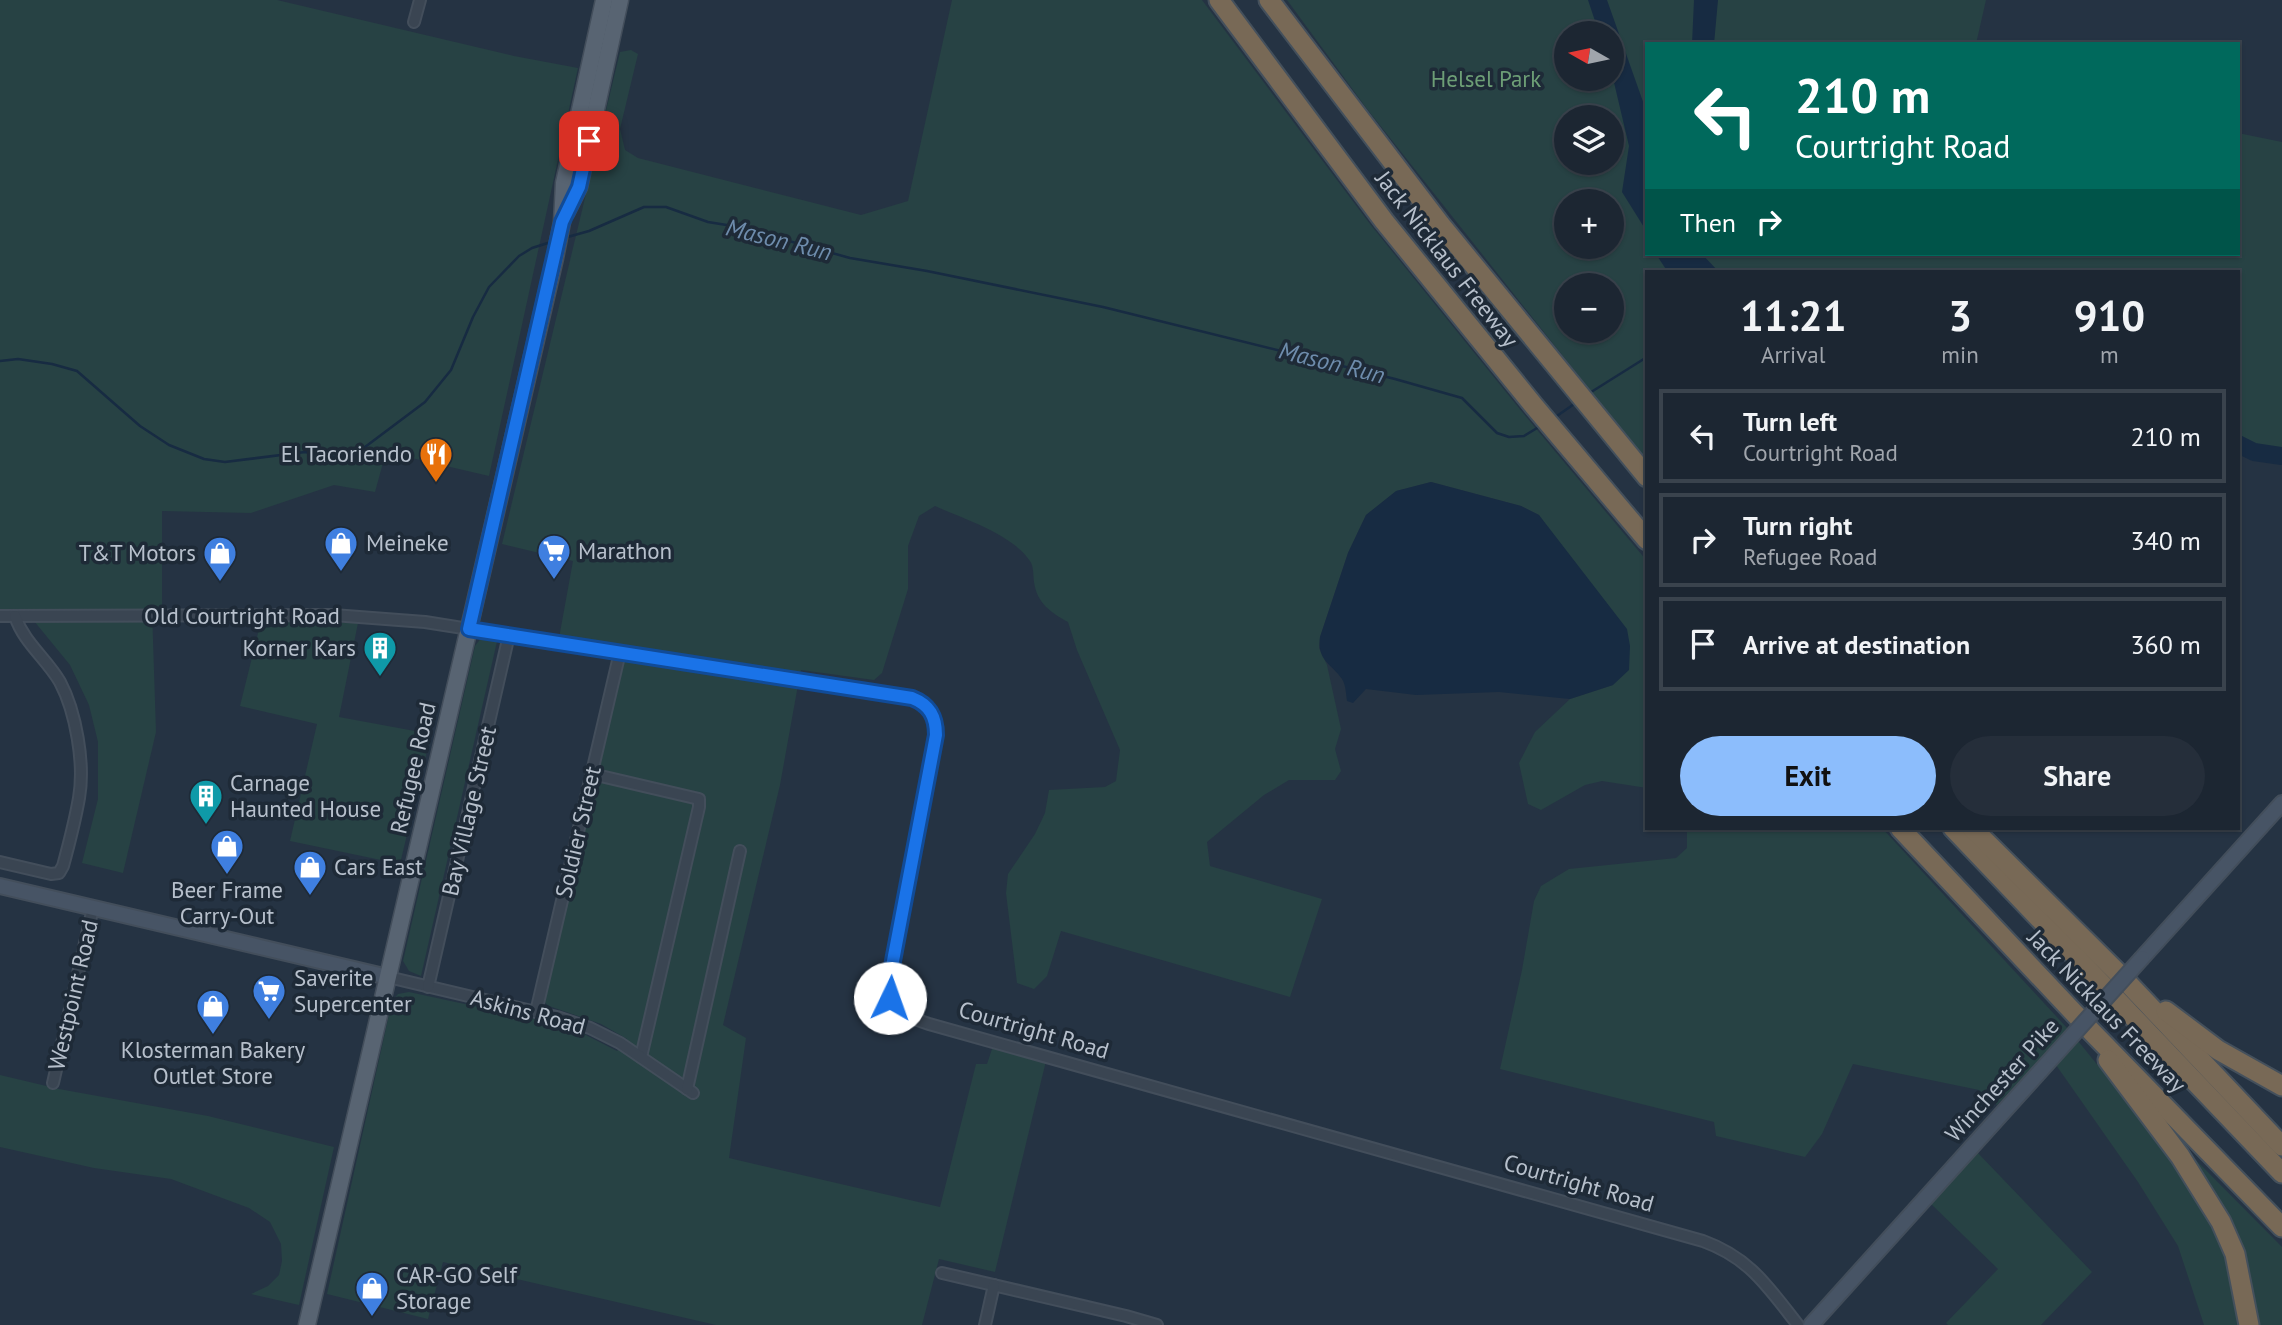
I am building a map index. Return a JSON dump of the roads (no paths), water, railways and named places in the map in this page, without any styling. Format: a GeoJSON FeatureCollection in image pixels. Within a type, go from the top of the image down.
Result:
{"type":"FeatureCollection","features":[{"type":"Feature","properties":{"kind":"highway","name":"Jack Nicklaus Freeway"},"geometry":{"type":"LineString","coordinates":[[1219,0],[1384,220],[1534,406],[1645,538]]}},
{"type":"Feature","properties":{"kind":"highway","name":"Jack Nicklaus Freeway"},"geometry":{"type":"LineString","coordinates":[[1269,0],[1409,186],[1645,475]]}},
{"type":"Feature","properties":{"kind":"highway","name":"Jack Nicklaus Freeway"},"geometry":{"type":"LineString","coordinates":[[1902,830],[2092,1032],[2282,1227]]}},
{"type":"Feature","properties":{"kind":"highway","name":"Jack Nicklaus Freeway"},"geometry":{"type":"LineString","coordinates":[[1956,830],[2282,1173]]}},
{"type":"Feature","properties":{"kind":"highway"},"geometry":{"type":"LineString","coordinates":[[1974,830],[2124,979],[2282,1146]]}},
{"type":"Feature","properties":{"kind":"highway"},"geometry":{"type":"LineString","coordinates":[[2124,979],[2218,1050],[2282,1086]]}},
{"type":"Feature","properties":{"kind":"highway"},"geometry":{"type":"LineString","coordinates":[[2092,1032],[2110,1066],[2180,1156],[2221,1222],[2235,1254],[2249,1325]]}},
{"type":"Feature","properties":{"kind":"main road","name":"Refugee Road"},"geometry":{"type":"LineString","coordinates":[[307,1325],[560,233],[564,183],[604,0]]}},
{"type":"Feature","properties":{"kind":"main road","name":"Refugee Road"},"geometry":{"type":"LineString","coordinates":[[560,233],[579,187],[620,0]]}},
{"type":"Feature","properties":{"kind":"main road","name":"Winchester Pike"},"geometry":{"type":"LineString","coordinates":[[1811,1325],[2282,803]]}},
{"type":"Feature","properties":{"kind":"main road"},"geometry":{"type":"LineString","coordinates":[[0,886],[388,977]]}},
{"type":"Feature","properties":{"kind":"street"},"geometry":{"type":"LineString","coordinates":[[415,22],[420,0]]}},
{"type":"Feature","properties":{"kind":"street","name":"Old Courtright Road"},"geometry":{"type":"LineString","coordinates":[[0,616],[333,615],[425,622],[469,629]]}},
{"type":"Feature","properties":{"kind":"street"},"geometry":{"type":"LineString","coordinates":[[0,862],[51,874],[60,873],[64,866],[80,796],[79,744],[61,685],[20,631],[15,616]]}},
{"type":"Feature","properties":{"kind":"street","name":"Courtright Road"},"geometry":{"type":"LineString","coordinates":[[469,629],[912,698],[928,707],[935,721],[936,735],[889,982],[892,1003],[908,1017],[1710,1244],[1733,1254],[1750,1267],[1798,1325]]}},
{"type":"Feature","properties":{"kind":"street","name":"Bay Village Street"},"geometry":{"type":"LineString","coordinates":[[428,987],[509,635]]}},
{"type":"Feature","properties":{"kind":"street","name":"Soldier Street"},"geometry":{"type":"LineString","coordinates":[[536,1012],[620,652]]}},
{"type":"Feature","properties":{"kind":"street"},"geometry":{"type":"LineString","coordinates":[[592,774],[699,799],[641,1057]]}},
{"type":"Feature","properties":{"kind":"street","name":"Askins Road"},"geometry":{"type":"LineString","coordinates":[[388,977],[536,1012],[590,1028],[620,1043],[690,1091],[740,850]]}},
{"type":"Feature","properties":{"kind":"street","name":"Westpoint Road"},"geometry":{"type":"LineString","coordinates":[[52,1083],[93,908]]}},
{"type":"Feature","properties":{"kind":"street"},"geometry":{"type":"LineString","coordinates":[[942,1273],[1157,1325]]}},
{"type":"Feature","properties":{"kind":"street"},"geometry":{"type":"LineString","coordinates":[[985,1325],[994,1285]]}},
{"type":"Feature","properties":{"kind":"water"},"geometry":{"type":"Polygon","coordinates":[[[1588,0],[1607,0],[1614,21],[1595,21],[1588,0]]]}},
{"type":"Feature","properties":{"kind":"water"},"geometry":{"type":"Polygon","coordinates":[[[1694,0],[1718,0],[1714,42],[1692,42],[1694,0]]]}},
{"type":"Feature","properties":{"kind":"water"},"geometry":{"type":"Polygon","coordinates":[[[1624,48],[1645,107],[1645,229],[1622,189],[1629,146],[1624,125],[1624,105],[1619,105],[1616,91],[1624,91],[1624,48]]]}},
{"type":"Feature","properties":{"kind":"water"},"geometry":{"type":"Polygon","coordinates":[[[1657,256],[1704,256],[1717,270],[1666,270],[1657,256]]]}},
{"type":"Feature","properties":{"kind":"water"},"geometry":{"type":"Polygon","coordinates":[[[1431,482],[1521,506],[1539,515],[1627,629],[1630,646],[1629,670],[1613,685],[1570,699],[1499,692],[1416,695],[1366,689],[1353,703],[1347,701],[1343,681],[1323,657],[1320,637],[1348,553],[1366,515],[1396,491],[1431,482]]]}},
{"type":"Feature","properties":{"kind":"waterway","name":"Mason Run"},"geometry":{"type":"LineString","coordinates":[[564,238],[589,231],[644,207],[666,207],[708,222],[739,227],[850,258],[1103,307],[1395,379],[1462,398],[1497,433],[1509,437],[1524,436],[1542,425]]}},
{"type":"Feature","properties":{"kind":"waterway","name":"Mason Run"},"geometry":{"type":"LineString","coordinates":[[0,361],[18,359],[77,371],[140,426],[169,445],[204,459],[225,462],[305,452],[345,459],[425,402],[451,370],[489,287],[519,256],[532,248],[551,242]]}},
{"type":"Feature","properties":{"kind":"waterway","name":"Mason Run"},"geometry":{"type":"LineString","coordinates":[[1588,394],[1645,358]]}},
{"type":"Feature","properties":{"kind":"waterway","name":"Mason Run"},"geometry":{"type":"LineString","coordinates":[[1554,418],[1577,402]]}},
{"type":"Feature","properties":{"kind":"waterway"},"geometry":{"type":"LineString","coordinates":[[2240,445],[2254,452],[2282,456]]}},
{"type":"Feature","properties":{"kind":"place","name":"El Tacoriendo"},"geometry":{"type":"Point","coordinates":[436,484]}},
{"type":"Feature","properties":{"kind":"place","name":"Meineke"},"geometry":{"type":"Point","coordinates":[341,573]}},
{"type":"Feature","properties":{"kind":"place","name":"Marathon"},"geometry":{"type":"Point","coordinates":[554,581]}},
{"type":"Feature","properties":{"kind":"place","name":"T&T Motors"},"geometry":{"type":"Point","coordinates":[220,583]}},
{"type":"Feature","properties":{"kind":"place","name":"Korner Kars"},"geometry":{"type":"Point","coordinates":[380,678]}},
{"type":"Feature","properties":{"kind":"place","name":"Carnage Haunted House"},"geometry":{"type":"Point","coordinates":[206,826]}},
{"type":"Feature","properties":{"kind":"place","name":"Beer Frame Carry-Out"},"geometry":{"type":"Point","coordinates":[227,876]}},
{"type":"Feature","properties":{"kind":"place","name":"Cars East"},"geometry":{"type":"Point","coordinates":[310,897]}},
{"type":"Feature","properties":{"kind":"place","name":"Saverite Supercenter"},"geometry":{"type":"Point","coordinates":[269,1021]}},
{"type":"Feature","properties":{"kind":"place","name":"Klosterman Bakery Outlet Store"},"geometry":{"type":"Point","coordinates":[213,1036]}},
{"type":"Feature","properties":{"kind":"place","name":"CAR-GO Self Storage"},"geometry":{"type":"Point","coordinates":[372,1318]}},
{"type":"Feature","properties":{"kind":"park label","name":"Helsel Park"},"geometry":{"type":"Point","coordinates":[1486,79]}}]}
